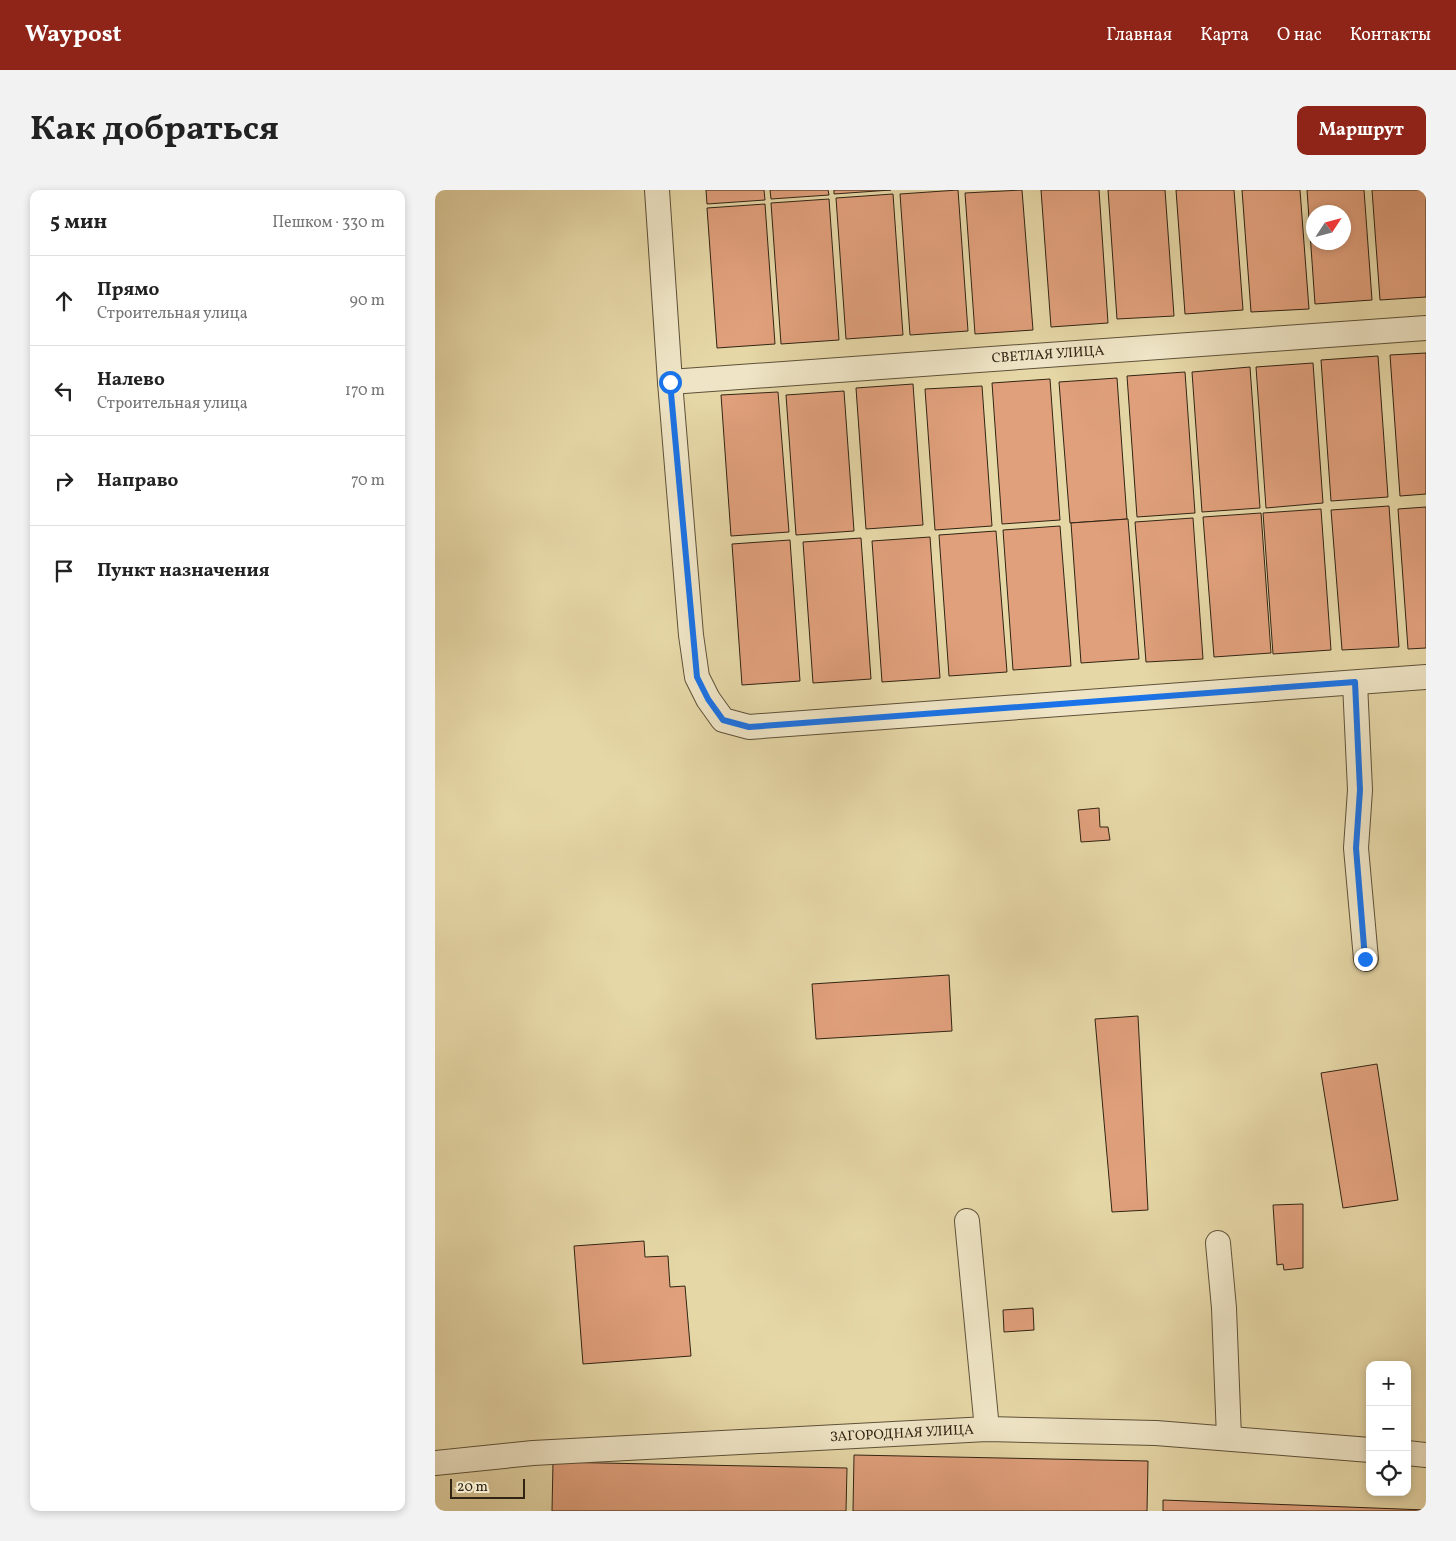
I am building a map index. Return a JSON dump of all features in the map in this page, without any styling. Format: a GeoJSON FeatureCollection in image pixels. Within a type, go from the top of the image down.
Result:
{"type":"FeatureCollection","features":[{"type":"Feature","properties":{"kind":"street"},"geometry":{"type":"LineString","coordinates":[[657,190],[670,382],[697,677],[708,699],[723,720],[749,727],[1426,677]]}},
{"type":"Feature","properties":{"kind":"street","name":"СВЕТЛАЯ УЛИЦА"},"geometry":{"type":"LineString","coordinates":[[670,382],[1426,328]]}},
{"type":"Feature","properties":{"kind":"street"},"geometry":{"type":"LineString","coordinates":[[1355,682],[1360,790],[1356,848],[1365,959]]}},
{"type":"Feature","properties":{"kind":"street"},"geometry":{"type":"LineString","coordinates":[[967,1221],[987,1429]]}},
{"type":"Feature","properties":{"kind":"street"},"geometry":{"type":"LineString","coordinates":[[1218,1243],[1224,1308],[1229,1438]]}},
{"type":"Feature","properties":{"kind":"street","name":"ЗАГОРОДНАЯ УЛИЦА"},"geometry":{"type":"LineString","coordinates":[[435,1464],[543,1453],[987,1429],[1155,1433],[1366,1450]]}},
{"type":"Feature","properties":{"kind":"street"},"geometry":{"type":"LineString","coordinates":[[1411,1453],[1426,1455]]}},
{"type":"Feature","properties":{"kind":"building"},"geometry":{"type":"Polygon","coordinates":[[[706,190],[764,190],[765,200],[707,204],[706,190]]]}},
{"type":"Feature","properties":{"kind":"building"},"geometry":{"type":"Polygon","coordinates":[[[770,190],[828,190],[829,195],[771,199],[770,190]]]}},
{"type":"Feature","properties":{"kind":"building"},"geometry":{"type":"Polygon","coordinates":[[[834,190],[891,190],[834,194],[834,190]]]}},
{"type":"Feature","properties":{"kind":"building"},"geometry":{"type":"Polygon","coordinates":[[[958,190],[968,331],[910,335],[900,194],[958,190]]]}},
{"type":"Feature","properties":{"kind":"building"},"geometry":{"type":"Polygon","coordinates":[[[1022,190],[1033,330],[975,334],[965,193],[1022,190]]]}},
{"type":"Feature","properties":{"kind":"building"},"geometry":{"type":"Polygon","coordinates":[[[1041,190],[1099,190],[1108,323],[1051,327],[1041,190]]]}},
{"type":"Feature","properties":{"kind":"building"},"geometry":{"type":"Polygon","coordinates":[[[1108,190],[1165,190],[1174,316],[1117,319],[1108,190]]]}},
{"type":"Feature","properties":{"kind":"building"},"geometry":{"type":"Polygon","coordinates":[[[1176,190],[1234,190],[1243,310],[1185,314],[1176,190]]]}},
{"type":"Feature","properties":{"kind":"building"},"geometry":{"type":"Polygon","coordinates":[[[1242,190],[1300,190],[1309,309],[1251,312],[1242,190]]]}},
{"type":"Feature","properties":{"kind":"building"},"geometry":{"type":"Polygon","coordinates":[[[1307,190],[1364,190],[1372,300],[1315,304],[1311,250],[1351,250],[1351,205],[1308,205],[1307,190]]]}},
{"type":"Feature","properties":{"kind":"building"},"geometry":{"type":"Polygon","coordinates":[[[1372,190],[1426,190],[1426,297],[1380,300],[1372,190]]]}},
{"type":"Feature","properties":{"kind":"building"},"geometry":{"type":"Polygon","coordinates":[[[893,194],[903,335],[846,339],[836,198],[893,194]]]}},
{"type":"Feature","properties":{"kind":"building"},"geometry":{"type":"Polygon","coordinates":[[[829,199],[839,340],[781,344],[771,203],[829,199]]]}},
{"type":"Feature","properties":{"kind":"building"},"geometry":{"type":"Polygon","coordinates":[[[765,204],[775,344],[717,348],[707,208],[765,204]]]}},
{"type":"Feature","properties":{"kind":"building"},"geometry":{"type":"Polygon","coordinates":[[[1426,353],[1426,494],[1400,496],[1390,355],[1426,353]]]}},
{"type":"Feature","properties":{"kind":"building"},"geometry":{"type":"Polygon","coordinates":[[[1378,356],[1388,497],[1331,501],[1321,360],[1378,356]]]}},
{"type":"Feature","properties":{"kind":"building"},"geometry":{"type":"Polygon","coordinates":[[[1313,363],[1323,503],[1266,508],[1256,367],[1313,363]]]}},
{"type":"Feature","properties":{"kind":"building"},"geometry":{"type":"Polygon","coordinates":[[[1250,367],[1260,508],[1202,512],[1192,372],[1250,367]]]}},
{"type":"Feature","properties":{"kind":"building"},"geometry":{"type":"Polygon","coordinates":[[[1185,372],[1195,513],[1137,517],[1127,376],[1185,372]]]}},
{"type":"Feature","properties":{"kind":"building"},"geometry":{"type":"Polygon","coordinates":[[[1117,378],[1127,519],[1070,523],[1059,382],[1117,378]]]}},
{"type":"Feature","properties":{"kind":"building"},"geometry":{"type":"Polygon","coordinates":[[[1050,379],[1060,520],[1002,524],[992,383],[1050,379]]]}},
{"type":"Feature","properties":{"kind":"building"},"geometry":{"type":"Polygon","coordinates":[[[913,384],[923,525],[866,529],[856,388],[913,384]]]}},
{"type":"Feature","properties":{"kind":"building"},"geometry":{"type":"Polygon","coordinates":[[[982,386],[992,526],[935,530],[925,389],[982,386]]]}},
{"type":"Feature","properties":{"kind":"building"},"geometry":{"type":"Polygon","coordinates":[[[844,391],[854,531],[796,535],[786,395],[844,391]]]}},
{"type":"Feature","properties":{"kind":"building"},"geometry":{"type":"Polygon","coordinates":[[[778,392],[789,532],[731,536],[721,395],[778,392]]]}},
{"type":"Feature","properties":{"kind":"building"},"geometry":{"type":"Polygon","coordinates":[[[1389,506],[1399,647],[1342,650],[1331,510],[1389,506]]]}},
{"type":"Feature","properties":{"kind":"building"},"geometry":{"type":"Polygon","coordinates":[[[1426,507],[1426,648],[1408,649],[1398,509],[1426,507]]]}},
{"type":"Feature","properties":{"kind":"building"},"geometry":{"type":"Polygon","coordinates":[[[1321,509],[1331,650],[1273,654],[1263,513],[1321,509]]]}},
{"type":"Feature","properties":{"kind":"building"},"geometry":{"type":"Polygon","coordinates":[[[1261,513],[1271,653],[1214,657],[1203,517],[1261,513]]]}},
{"type":"Feature","properties":{"kind":"building"},"geometry":{"type":"Polygon","coordinates":[[[1193,518],[1203,659],[1146,662],[1135,522],[1193,518]]]}},
{"type":"Feature","properties":{"kind":"building"},"geometry":{"type":"Polygon","coordinates":[[[1128,519],[1139,659],[1081,663],[1071,523],[1128,519]]]}},
{"type":"Feature","properties":{"kind":"building"},"geometry":{"type":"Polygon","coordinates":[[[1060,526],[1071,666],[1013,670],[1003,530],[1060,526]]]}},
{"type":"Feature","properties":{"kind":"building"},"geometry":{"type":"Polygon","coordinates":[[[996,531],[1007,672],[949,676],[939,535],[996,531]]]}},
{"type":"Feature","properties":{"kind":"building"},"geometry":{"type":"Polygon","coordinates":[[[930,537],[940,678],[882,682],[872,541],[930,537]]]}},
{"type":"Feature","properties":{"kind":"building"},"geometry":{"type":"Polygon","coordinates":[[[861,538],[871,679],[813,683],[803,542],[861,538]]]}},
{"type":"Feature","properties":{"kind":"building"},"geometry":{"type":"Polygon","coordinates":[[[790,540],[800,681],[742,685],[732,544],[790,540]]]}},
{"type":"Feature","properties":{"kind":"building"},"geometry":{"type":"Polygon","coordinates":[[[1099,808],[1100,827],[1108,827],[1110,840],[1081,842],[1078,810],[1099,808]]]}},
{"type":"Feature","properties":{"kind":"building"},"geometry":{"type":"Polygon","coordinates":[[[949,975],[952,1031],[816,1039],[812,984],[949,975]]]}},
{"type":"Feature","properties":{"kind":"building"},"geometry":{"type":"Polygon","coordinates":[[[1138,1016],[1148,1210],[1112,1212],[1095,1019],[1138,1016]]]}},
{"type":"Feature","properties":{"kind":"building"},"geometry":{"type":"Polygon","coordinates":[[[1377,1064],[1398,1200],[1343,1208],[1321,1073],[1377,1064]]]}},
{"type":"Feature","properties":{"kind":"building"},"geometry":{"type":"Polygon","coordinates":[[[1303,1204],[1303,1268],[1284,1270],[1283,1264],[1277,1265],[1273,1205],[1303,1204]]]}},
{"type":"Feature","properties":{"kind":"building"},"geometry":{"type":"Polygon","coordinates":[[[644,1241],[645,1257],[668,1256],[670,1287],[685,1286],[691,1356],[583,1364],[574,1246],[644,1241]]]}},
{"type":"Feature","properties":{"kind":"building"},"geometry":{"type":"Polygon","coordinates":[[[1033,1308],[1034,1330],[1004,1332],[1003,1310],[1033,1308]]]}},
{"type":"Feature","properties":{"kind":"building"},"geometry":{"type":"Polygon","coordinates":[[[854,1455],[1148,1461],[1147,1511],[853,1511],[854,1455]]]}},
{"type":"Feature","properties":{"kind":"building"},"geometry":{"type":"Polygon","coordinates":[[[553,1462],[847,1468],[846,1511],[552,1511],[553,1462]]]}},
{"type":"Feature","properties":{"kind":"building"},"geometry":{"type":"Polygon","coordinates":[[[1163,1500],[1426,1510],[1426,1511],[1163,1511],[1163,1500]]]}},
{"type":"Feature","properties":{"kind":"route"},"geometry":{"type":"LineString","coordinates":[[670,382],[691,636],[697,677],[708,699],[723,720],[749,727],[1355,682],[1360,790],[1356,848],[1365,959]]}}]}
